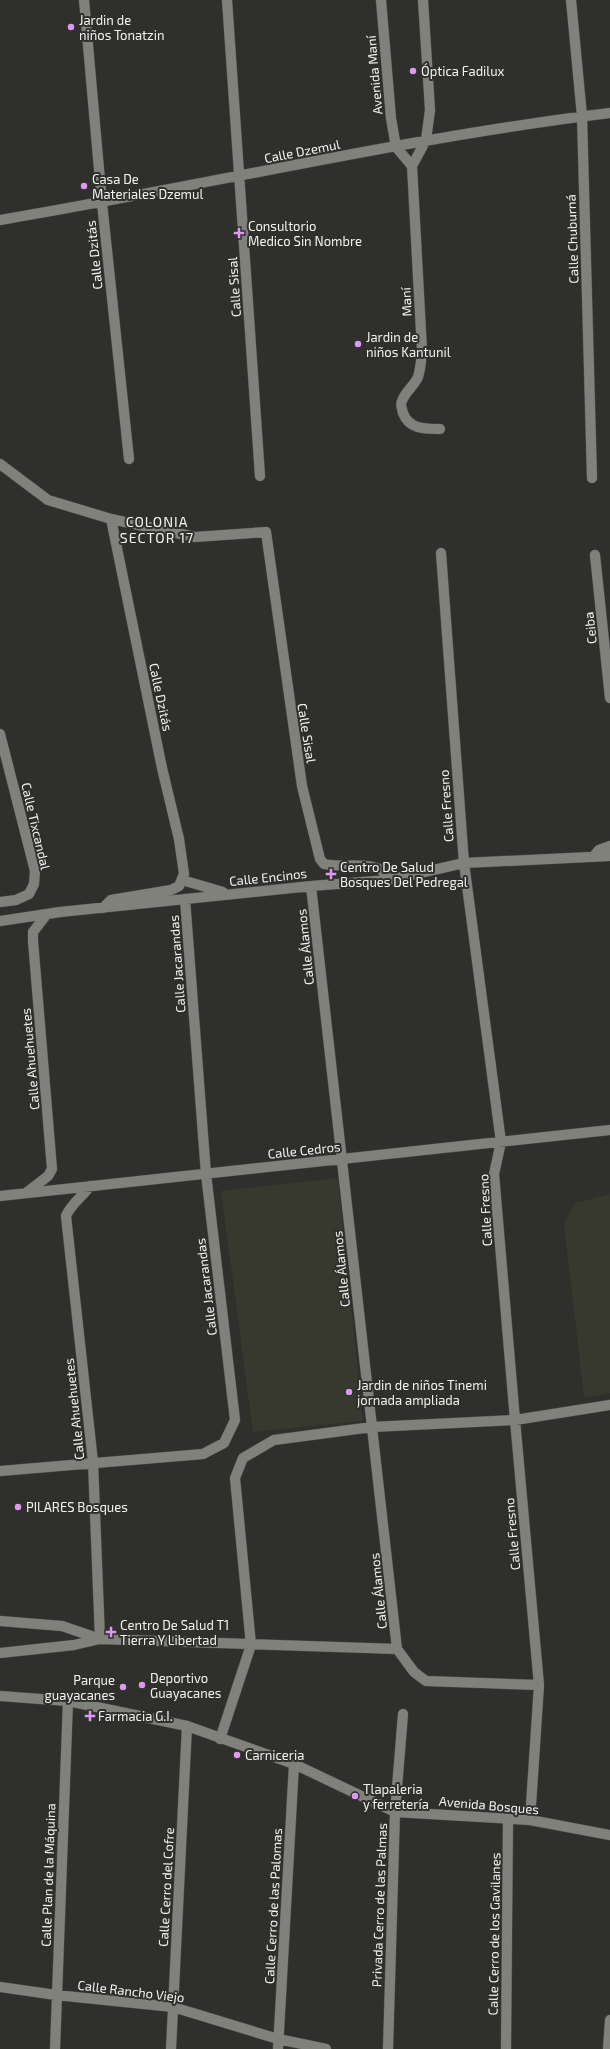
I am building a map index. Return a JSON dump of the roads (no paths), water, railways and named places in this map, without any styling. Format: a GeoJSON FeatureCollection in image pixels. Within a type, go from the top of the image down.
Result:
{"type":"FeatureCollection","features":[{"type":"Feature","properties":{"kind":"street","name":"Calle Dzitás"},"geometry":{"type":"LineString","coordinates":[[84,0],[102,203],[129,459]]}},
{"type":"Feature","properties":{"kind":"street","name":"Calle Sisal"},"geometry":{"type":"LineString","coordinates":[[227,0],[260,476]]}},
{"type":"Feature","properties":{"kind":"street","name":"Avenida Maní"},"geometry":{"type":"LineString","coordinates":[[381,0],[391,118],[396,147]]}},
{"type":"Feature","properties":{"kind":"street"},"geometry":{"type":"LineString","coordinates":[[396,147],[412,166],[426,140],[430,110],[423,0]]}},
{"type":"Feature","properties":{"kind":"street","name":"Calle Chuburná"},"geometry":{"type":"LineString","coordinates":[[571,0],[582,116],[592,478]]}},
{"type":"Feature","properties":{"kind":"street","name":"Calle Dzemul"},"geometry":{"type":"LineString","coordinates":[[0,220],[102,203],[426,140],[610,113]]}},
{"type":"Feature","properties":{"kind":"street","name":"Maní"},"geometry":{"type":"LineString","coordinates":[[412,166],[422,350],[421,366],[417,379],[402,401],[401,407],[406,418],[414,426],[423,429],[440,429]]}},
{"type":"Feature","properties":{"kind":"street"},"geometry":{"type":"LineString","coordinates":[[0,464],[48,500],[111,519]]}},
{"type":"Feature","properties":{"kind":"street","name":"Calle Dzitás"},"geometry":{"type":"LineString","coordinates":[[111,519],[162,768],[179,839],[184,874],[182,880]]}},
{"type":"Feature","properties":{"kind":"street","name":"Calle Sisal"},"geometry":{"type":"LineString","coordinates":[[111,519],[195,537],[266,532],[302,786],[320,859],[324,864],[332,866],[373,867],[382,870],[389,880]]}},
{"type":"Feature","properties":{"kind":"street","name":"Calle Fresno"},"geometry":{"type":"LineString","coordinates":[[441,553],[464,863],[502,1142],[494,1174],[514,1420],[539,1685],[530,1820]]}},
{"type":"Feature","properties":{"kind":"street","name":"Ceiba"},"geometry":{"type":"LineString","coordinates":[[595,555],[610,698]]}},
{"type":"Feature","properties":{"kind":"street","name":"Calle Tixcandal"},"geometry":{"type":"LineString","coordinates":[[0,734],[35,871],[34,884],[29,894],[16,900],[0,902]]}},
{"type":"Feature","properties":{"kind":"street"},"geometry":{"type":"LineString","coordinates":[[593,857],[599,850],[610,846]]}},
{"type":"Feature","properties":{"kind":"street","name":"Calle Encinos"},"geometry":{"type":"LineString","coordinates":[[0,921],[47,914],[230,894],[389,880],[464,863],[610,856]]}},
{"type":"Feature","properties":{"kind":"street"},"geometry":{"type":"LineString","coordinates":[[103,908],[112,900],[171,890],[179,886],[182,880],[205,888],[230,894]]}},
{"type":"Feature","properties":{"kind":"street","name":"Calle Álamos"},"geometry":{"type":"LineString","coordinates":[[311,886],[397,1649]]}},
{"type":"Feature","properties":{"kind":"street","name":"Calle Jacarandas"},"geometry":{"type":"LineString","coordinates":[[0,1471],[203,1454],[224,1443],[235,1420],[206,1174],[185,899]]}},
{"type":"Feature","properties":{"kind":"street","name":"Calle Ahuehuetes"},"geometry":{"type":"LineString","coordinates":[[26,1194],[48,1176],[52,1169],[33,941],[33,932],[47,914]]}},
{"type":"Feature","properties":{"kind":"street","name":"Calle Cedros"},"geometry":{"type":"LineString","coordinates":[[0,1196],[610,1130]]}},
{"type":"Feature","properties":{"kind":"street","name":"Calle Ahuehuetes"},"geometry":{"type":"LineString","coordinates":[[90,1186],[80,1200],[72,1205],[66,1216],[94,1462],[100,1639]]}},
{"type":"Feature","properties":{"kind":"street"},"geometry":{"type":"LineString","coordinates":[[220,1739],[251,1645],[235,1478],[243,1458],[274,1440],[372,1427],[514,1420],[610,1405]]}},
{"type":"Feature","properties":{"kind":"street"},"geometry":{"type":"LineString","coordinates":[[0,1620],[62,1626],[100,1639]]}},
{"type":"Feature","properties":{"kind":"street"},"geometry":{"type":"LineString","coordinates":[[0,1653],[74,1645],[100,1639],[397,1649],[414,1672],[426,1681],[539,1685]]}},
{"type":"Feature","properties":{"kind":"street","name":"Avenida Bosques"},"geometry":{"type":"LineString","coordinates":[[0,1696],[68,1701],[187,1726],[220,1739],[294,1764],[395,1812],[530,1820],[610,1835]]}},
{"type":"Feature","properties":{"kind":"street","name":"Calle Plan de la Máquina"},"geometry":{"type":"LineString","coordinates":[[55,2049],[68,1701]]}},
{"type":"Feature","properties":{"kind":"street","name":"Privada Cerro de las Palmas"},"geometry":{"type":"LineString","coordinates":[[388,2049],[395,1812],[403,1714]]}},
{"type":"Feature","properties":{"kind":"street","name":"Calle Cerro del Cofre"},"geometry":{"type":"LineString","coordinates":[[171,2049],[187,1726]]}},
{"type":"Feature","properties":{"kind":"street","name":"Calle Cerro de las Palomas"},"geometry":{"type":"LineString","coordinates":[[278,2044],[294,1764]]}},
{"type":"Feature","properties":{"kind":"street","name":"Calle Cerro de los Gavilanes"},"geometry":{"type":"LineString","coordinates":[[506,2049],[508,1819]]}},
{"type":"Feature","properties":{"kind":"street","name":"Calle Rancho Viejo"},"geometry":{"type":"LineString","coordinates":[[0,1987],[56,1995],[173,2007],[278,2044],[326,2049]]}},
{"type":"Feature","properties":{"kind":"street"},"geometry":{"type":"LineString","coordinates":[[608,2049],[610,2020]]}},
{"type":"Feature","properties":{"kind":"place","name":"Jardin de niños Tonatzin"},"geometry":{"type":"Point","coordinates":[71,27]}},
{"type":"Feature","properties":{"kind":"place","name":"Óptica Fadilux"},"geometry":{"type":"Point","coordinates":[413,71]}},
{"type":"Feature","properties":{"kind":"place","name":"Casa De Materiales Dzemul"},"geometry":{"type":"Point","coordinates":[84,186]}},
{"type":"Feature","properties":{"kind":"place","name":"Consultorio Medico Sin Nombre"},"geometry":{"type":"Point","coordinates":[239,233]}},
{"type":"Feature","properties":{"kind":"place","name":"Jardin de niños Kantunil"},"geometry":{"type":"Point","coordinates":[358,344]}},
{"type":"Feature","properties":{"kind":"place","name":"Centro De Salud Bosques Del Pedregal"},"geometry":{"type":"Point","coordinates":[331,874]}},
{"type":"Feature","properties":{"kind":"place","name":"Jardin de niños Tinemi jornada ampliada"},"geometry":{"type":"Point","coordinates":[349,1392]}},
{"type":"Feature","properties":{"kind":"place","name":"PILARES Bosques"},"geometry":{"type":"Point","coordinates":[18,1507]}},
{"type":"Feature","properties":{"kind":"place","name":"Centro De Salud T1 Tierra Y Libertad"},"geometry":{"type":"Point","coordinates":[111,1632]}},
{"type":"Feature","properties":{"kind":"place","name":"Deportivo Guayacanes"},"geometry":{"type":"Point","coordinates":[142,1685]}},
{"type":"Feature","properties":{"kind":"place","name":"Parque guayacanes"},"geometry":{"type":"Point","coordinates":[123,1687]}},
{"type":"Feature","properties":{"kind":"place","name":"Farmacia G.I."},"geometry":{"type":"Point","coordinates":[90,1716]}},
{"type":"Feature","properties":{"kind":"place","name":"Carniceria"},"geometry":{"type":"Point","coordinates":[237,1755]}},
{"type":"Feature","properties":{"kind":"place","name":"Tlapaleria y ferretería"},"geometry":{"type":"Point","coordinates":[355,1796]}},
{"type":"Feature","properties":{"kind":"district","name":"COLONIA SECTOR 17"},"geometry":{"type":"Point","coordinates":[157,530]}}]}
